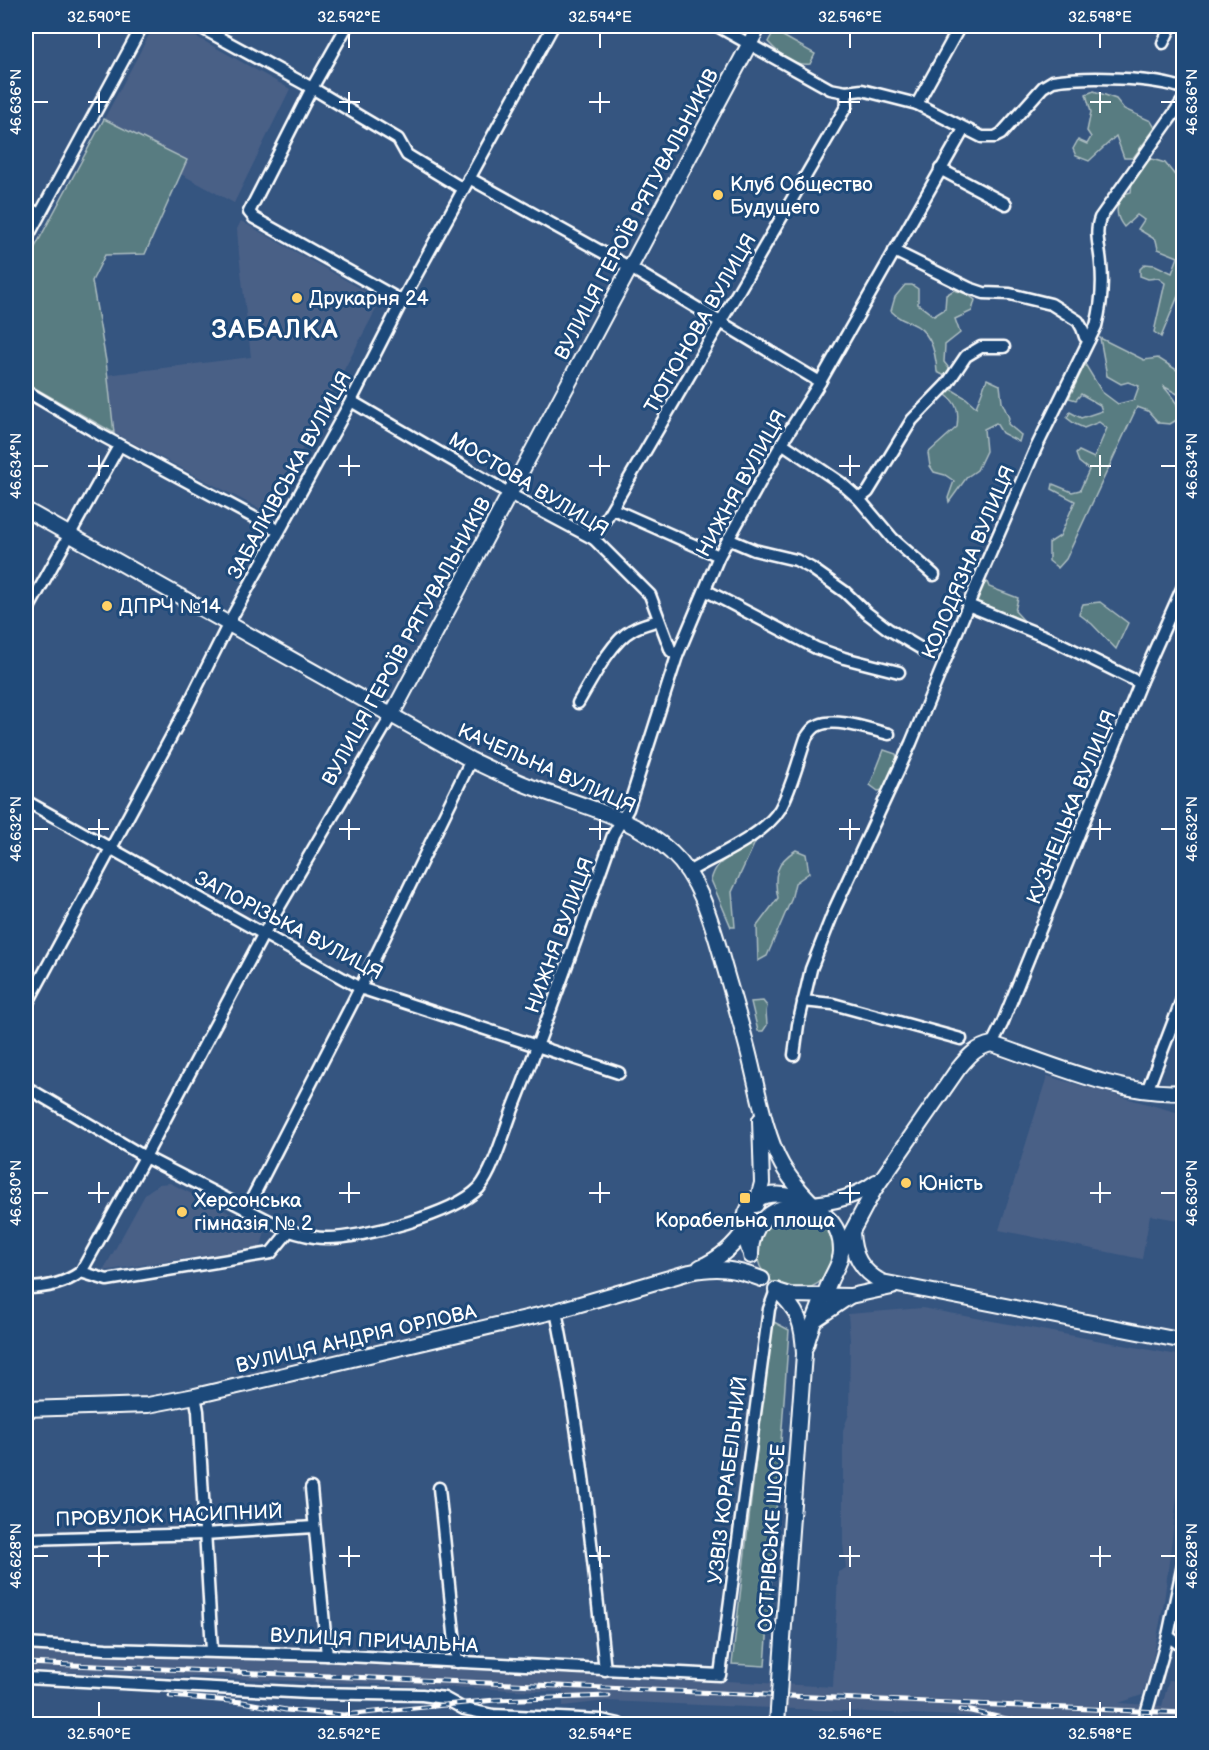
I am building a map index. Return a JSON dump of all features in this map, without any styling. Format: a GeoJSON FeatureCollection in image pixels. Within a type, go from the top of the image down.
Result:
{"type":"FeatureCollection","features":[{"type":"Feature","properties":{"kind":"street"},"geometry":{"type":"LineString","coordinates":[[26,240],[142,26]]}},
{"type":"Feature","properties":{"kind":"street"},"geometry":{"type":"LineString","coordinates":[[198,26],[312,88],[398,139],[406,155],[463,189]]}},
{"type":"Feature","properties":{"kind":"street"},"geometry":{"type":"LineString","coordinates":[[347,26],[312,88],[249,212],[254,218],[402,301]]}},
{"type":"Feature","properties":{"kind":"street","name":"ЗАБАЛКІВСЬКА ВУЛИЦЯ"},"geometry":{"type":"LineString","coordinates":[[26,1006],[185,711],[228,625],[351,401],[402,301],[553,26]]}},
{"type":"Feature","properties":{"kind":"street"},"geometry":{"type":"LineString","coordinates":[[717,26],[830,88],[846,92],[862,90],[917,104],[982,137],[995,137],[1001,134],[1043,87],[1053,81],[1125,79],[1184,89]]}},
{"type":"Feature","properties":{"kind":"street","name":"ВУЛИЦЯ ГЕРОЇВ РЯТУВАЛЬНИКІВ"},"geometry":{"type":"LineString","coordinates":[[81,1272],[146,1157],[264,933],[391,716],[759,26]]}},
{"type":"Feature","properties":{"kind":"street"},"geometry":{"type":"LineString","coordinates":[[917,104],[960,26]]}},
{"type":"Feature","properties":{"kind":"street"},"geometry":{"type":"LineString","coordinates":[[1163,44],[1171,26]]}},
{"type":"Feature","properties":{"kind":"street","name":"ТЮТЮНОВА ВУЛИЦЯ"},"geometry":{"type":"LineString","coordinates":[[594,540],[848,105],[846,92]]}},
{"type":"Feature","properties":{"kind":"street","name":"КОЛОДЯЗНА ВУЛИЦЯ"},"geometry":{"type":"LineString","coordinates":[[794,1055],[811,969],[835,908],[911,743],[1036,448],[1089,340],[1099,312],[1101,266],[1097,225],[1184,99]]}},
{"type":"Feature","properties":{"kind":"street","name":"НИЖНЯ ВУЛИЦЯ"},"geometry":{"type":"LineString","coordinates":[[26,1087],[146,1157],[289,1231],[325,1238],[354,1236],[422,1216],[452,1204],[471,1194],[480,1186],[491,1166],[538,1046],[613,835],[632,798],[677,656],[719,556],[964,129]]}},
{"type":"Feature","properties":{"kind":"street"},"geometry":{"type":"LineString","coordinates":[[940,168],[1006,204]]}},
{"type":"Feature","properties":{"kind":"street"},"geometry":{"type":"LineString","coordinates":[[469,178],[629,267],[820,382]]}},
{"type":"Feature","properties":{"kind":"street"},"geometry":{"type":"LineString","coordinates":[[26,207],[39,214]]}},
{"type":"Feature","properties":{"kind":"street"},"geometry":{"type":"LineString","coordinates":[[894,251],[969,288],[991,294],[1010,294],[1051,304],[1078,321],[1085,337],[1089,340]]}},
{"type":"Feature","properties":{"kind":"street"},"geometry":{"type":"LineString","coordinates":[[860,499],[868,492],[912,420],[947,384],[966,356],[981,347],[1004,347]]}},
{"type":"Feature","properties":{"kind":"street"},"geometry":{"type":"LineString","coordinates":[[26,391],[119,446],[279,531]]}},
{"type":"Feature","properties":{"kind":"street","name":"МОСТОВА ВУЛИЦЯ"},"geometry":{"type":"LineString","coordinates":[[351,401],[508,493],[594,540],[645,588],[654,602],[670,651],[677,656]]}},
{"type":"Feature","properties":{"kind":"street"},"geometry":{"type":"LineString","coordinates":[[782,443],[823,469],[860,499],[893,539],[934,574]]}},
{"type":"Feature","properties":{"kind":"street"},"geometry":{"type":"LineString","coordinates":[[26,612],[119,446]]}},
{"type":"Feature","properties":{"kind":"street"},"geometry":{"type":"LineString","coordinates":[[613,509],[719,556]]}},
{"type":"Feature","properties":{"kind":"street","name":"КАЧЕЛЬНА ВУЛИЦЯ"},"geometry":{"type":"LineString","coordinates":[[26,510],[471,760],[537,789],[622,820],[673,854],[688,872],[711,923],[772,1140],[781,1163],[799,1189],[818,1209]]}},
{"type":"Feature","properties":{"kind":"street"},"geometry":{"type":"LineString","coordinates":[[728,539],[754,550],[796,560],[811,568],[845,592],[888,629],[925,651]]}},
{"type":"Feature","properties":{"kind":"street","name":"КУЗНЕЦЬКА ВУЛИЦЯ"},"geometry":{"type":"LineString","coordinates":[[992,1044],[1140,682],[1179,607],[1184,584]]}},
{"type":"Feature","properties":{"kind":"street"},"geometry":{"type":"LineString","coordinates":[[705,590],[816,648],[844,658],[899,672]]}},
{"type":"Feature","properties":{"kind":"street"},"geometry":{"type":"LineString","coordinates":[[968,605],[1050,639],[1140,682]]}},
{"type":"Feature","properties":{"kind":"street"},"geometry":{"type":"LineString","coordinates":[[578,703],[599,667],[623,637],[633,629],[659,620]]}},
{"type":"Feature","properties":{"kind":"street"},"geometry":{"type":"LineString","coordinates":[[688,872],[738,845],[771,820],[783,802],[811,730],[819,725],[840,723],[889,734]]}},
{"type":"Feature","properties":{"kind":"street"},"geometry":{"type":"LineString","coordinates":[[246,1210],[360,988],[471,760]]}},
{"type":"Feature","properties":{"kind":"street","name":"ЗАПОРІЗЬКА ВУЛИЦЯ"},"geometry":{"type":"LineString","coordinates":[[26,801],[360,988],[619,1073]]}},
{"type":"Feature","properties":{"kind":"street"},"geometry":{"type":"LineString","coordinates":[[1147,1091],[1184,994]]}},
{"type":"Feature","properties":{"kind":"street"},"geometry":{"type":"LineString","coordinates":[[803,1001],[833,1004],[961,1039]]}},
{"type":"Feature","properties":{"kind":"street"},"geometry":{"type":"LineString","coordinates":[[806,1294],[831,1279],[838,1266],[841,1252],[883,1178],[958,1069],[978,1048],[992,1044],[1106,1082],[1147,1091],[1184,1092]]}},
{"type":"Feature","properties":{"kind":"street","name":"КАЧЕЛЬНА ВУЛИЦЯ"},"geometry":{"type":"LineString","coordinates":[[750,1226],[762,1183],[763,1164],[758,1089]]}},
{"type":"Feature","properties":{"kind":"street"},"geometry":{"type":"LineString","coordinates":[[750,1226],[781,1208],[795,1205],[818,1209],[865,1191],[883,1178]]}},
{"type":"Feature","properties":{"kind":"street"},"geometry":{"type":"LineString","coordinates":[[799,1189],[834,1201]]}},
{"type":"Feature","properties":{"kind":"street"},"geometry":{"type":"LineString","coordinates":[[897,1287],[850,1296],[790,1295],[776,1290],[762,1279],[755,1269],[751,1256],[750,1226],[744,1217],[749,1205],[758,1198],[786,1195],[818,1209],[833,1225],[839,1238],[841,1252],[859,1269],[897,1287],[1184,1341]]}},
{"type":"Feature","properties":{"kind":"street","name":"ВУЛИЦЯ АНДРІЯ ОРЛОВА"},"geometry":{"type":"LineString","coordinates":[[690,1272],[720,1256],[750,1226]]}},
{"type":"Feature","properties":{"kind":"street"},"geometry":{"type":"LineString","coordinates":[[26,1288],[47,1287],[68,1281],[81,1272],[106,1280],[272,1253],[289,1231]]}},
{"type":"Feature","properties":{"kind":"street"},"geometry":{"type":"LineString","coordinates":[[852,1231],[857,1259],[873,1277]]}},
{"type":"Feature","properties":{"kind":"street","name":"ВУЛИЦЯ АНДРІЯ ОРЛОВА"},"geometry":{"type":"LineString","coordinates":[[26,1409],[148,1405],[195,1396],[556,1311],[710,1268],[723,1268],[762,1279]]}},
{"type":"Feature","properties":{"kind":"street","name":"ОСТРІВСЬКЕ ШОСЕ"},"geometry":{"type":"LineString","coordinates":[[804,1354],[831,1279]]}},
{"type":"Feature","properties":{"kind":"street","name":"ОСТРІВСЬКЕ ШОСЕ"},"geometry":{"type":"LineString","coordinates":[[776,1290],[787,1300],[797,1315],[803,1335],[804,1354],[777,1725]]}},
{"type":"Feature","properties":{"kind":"street","name":"УЗВІЗ КОРАБЕЛЬНИЙ"},"geometry":{"type":"LineString","coordinates":[[720,1675],[769,1310],[776,1290]]}},
{"type":"Feature","properties":{"kind":"street"},"geometry":{"type":"LineString","coordinates":[[816,1319],[850,1296]]}},
{"type":"Feature","properties":{"kind":"street"},"geometry":{"type":"LineString","coordinates":[[556,1311],[581,1453],[605,1670]]}},
{"type":"Feature","properties":{"kind":"street"},"geometry":{"type":"LineString","coordinates":[[195,1396],[198,1410],[212,1650]]}},
{"type":"Feature","properties":{"kind":"street"},"geometry":{"type":"LineString","coordinates":[[311,1488],[327,1655]]}},
{"type":"Feature","properties":{"kind":"street"},"geometry":{"type":"LineString","coordinates":[[439,1488],[457,1662]]}},
{"type":"Feature","properties":{"kind":"street","name":"ПРОВУЛОК НАСИПНИЙ"},"geometry":{"type":"LineString","coordinates":[[26,1539],[204,1534],[314,1527]]}},
{"type":"Feature","properties":{"kind":"street"},"geometry":{"type":"LineString","coordinates":[[1143,1725],[1168,1636],[1184,1560]]}},
{"type":"Feature","properties":{"kind":"street"},"geometry":{"type":"LineString","coordinates":[[1168,1636],[1184,1648]]}},
{"type":"Feature","properties":{"kind":"street","name":"ВУЛИЦЯ ПРИЧАЛЬНА"},"geometry":{"type":"LineString","coordinates":[[26,1644],[106,1649],[212,1650],[327,1655],[720,1675]]}},
{"type":"Feature","properties":{"kind":"street"},"geometry":{"type":"LineString","coordinates":[[26,1678],[309,1693],[422,1695],[444,1698],[464,1709],[493,1715],[601,1720],[619,1725]]}},
{"type":"Feature","properties":{"kind":"shaded area"},"geometry":{"type":"Polygon","coordinates":[[[154,26],[177,26],[290,89],[234,203],[181,174],[187,161],[104,119],[154,26]]]}},
{"type":"Feature","properties":{"kind":"shaded area"},"geometry":{"type":"Polygon","coordinates":[[[241,221],[381,300],[268,513],[114,433],[107,375],[251,357],[237,229],[241,221]]]}},
{"type":"Feature","properties":{"kind":"shaded area"},"geometry":{"type":"Polygon","coordinates":[[[1047,1076],[1183,1114],[1183,1221],[1150,1215],[1142,1259],[999,1230],[1047,1076]]]}},
{"type":"Feature","properties":{"kind":"shaded area","name":"Херсонська гімназія № 2"},"geometry":{"type":"Polygon","coordinates":[[[170,1183],[265,1231],[261,1247],[103,1271],[146,1193],[159,1184],[170,1183]]]}},
{"type":"Feature","properties":{"kind":"shaded area"},"geometry":{"type":"Polygon","coordinates":[[[922,1308],[1183,1356],[1183,1449],[1164,1602],[1151,1668],[1142,1695],[1119,1703],[1162,1706],[1169,1680],[1183,1681],[1183,1724],[606,1701],[563,1706],[563,1692],[26,1670],[26,1645],[213,1652],[833,1687],[838,1572],[846,1568],[843,1544],[843,1430],[849,1414],[848,1314],[922,1308]]]}},
{"type":"Feature","properties":{"kind":"green space"},"geometry":{"type":"Polygon","coordinates":[[[774,31],[815,54],[810,64],[792,61],[777,51],[768,42],[774,31]]]}},
{"type":"Feature","properties":{"kind":"green space"},"geometry":{"type":"Polygon","coordinates":[[[1094,91],[1116,99],[1124,109],[1151,121],[1155,128],[1133,158],[1124,158],[1116,136],[1089,161],[1076,156],[1073,149],[1078,140],[1087,144],[1091,137],[1087,131],[1091,112],[1086,94],[1094,91]]]}},
{"type":"Feature","properties":{"kind":"green space"},"geometry":{"type":"Polygon","coordinates":[[[104,119],[187,160],[145,254],[105,255],[92,281],[106,361],[114,433],[26,383],[26,264],[104,119]]]}},
{"type":"Feature","properties":{"kind":"green space"},"geometry":{"type":"Polygon","coordinates":[[[1152,159],[1165,163],[1178,179],[1183,179],[1183,284],[1161,337],[1154,332],[1165,283],[1158,278],[1148,279],[1140,276],[1140,269],[1145,264],[1155,265],[1172,273],[1178,257],[1158,249],[1156,240],[1138,229],[1144,220],[1137,215],[1124,227],[1117,212],[1121,195],[1131,192],[1132,181],[1144,161],[1152,159]]]}},
{"type":"Feature","properties":{"kind":"green space"},"geometry":{"type":"Polygon","coordinates":[[[905,285],[912,285],[918,289],[918,304],[934,316],[945,309],[946,295],[954,290],[967,294],[975,300],[972,311],[955,319],[960,333],[945,345],[944,362],[952,372],[949,378],[937,372],[934,350],[923,331],[891,311],[895,297],[905,285]]]}},
{"type":"Feature","properties":{"kind":"green space"},"geometry":{"type":"Polygon","coordinates":[[[1100,338],[1144,360],[1158,358],[1183,374],[1183,397],[1163,386],[1177,404],[1180,418],[1170,424],[1159,423],[1148,411],[1137,407],[1066,559],[1058,568],[1049,561],[1049,543],[1060,536],[1075,501],[1052,489],[1053,484],[1072,492],[1080,490],[1089,470],[1079,462],[1076,454],[1079,451],[1094,458],[1107,428],[1099,422],[1084,428],[1067,418],[1070,412],[1081,418],[1102,411],[1100,405],[1081,394],[1076,400],[1069,398],[1085,364],[1102,392],[1118,404],[1134,400],[1139,386],[1128,382],[1121,384],[1107,376],[1100,338]]]}},
{"type":"Feature","properties":{"kind":"green space"},"geometry":{"type":"Polygon","coordinates":[[[987,379],[1000,385],[1002,402],[1009,418],[1008,424],[1021,435],[1019,442],[1002,433],[996,423],[984,429],[986,451],[977,470],[967,477],[949,502],[948,498],[954,481],[934,472],[930,466],[928,453],[957,427],[957,409],[946,395],[951,389],[976,407],[987,379]]]}},
{"type":"Feature","properties":{"kind":"green space"},"geometry":{"type":"Polygon","coordinates":[[[987,582],[989,587],[1018,598],[1015,611],[1026,623],[1015,629],[979,613],[978,592],[987,582]]]}},
{"type":"Feature","properties":{"kind":"green space"},"geometry":{"type":"Polygon","coordinates":[[[1100,602],[1128,623],[1116,649],[1079,614],[1083,604],[1100,602]]]}},
{"type":"Feature","properties":{"kind":"green space"},"geometry":{"type":"Polygon","coordinates":[[[884,750],[896,754],[897,758],[883,790],[878,791],[870,785],[884,750]]]}},
{"type":"Feature","properties":{"kind":"green space"},"geometry":{"type":"Polygon","coordinates":[[[759,834],[732,892],[735,927],[731,927],[711,880],[713,873],[726,859],[759,834]]]}},
{"type":"Feature","properties":{"kind":"green space"},"geometry":{"type":"Polygon","coordinates":[[[796,850],[806,854],[809,873],[795,883],[791,900],[767,956],[758,961],[757,926],[778,898],[776,876],[780,865],[796,850]]]}},
{"type":"Feature","properties":{"kind":"green space"},"geometry":{"type":"Polygon","coordinates":[[[763,1001],[767,1006],[767,1025],[763,1031],[758,1031],[751,1002],[763,1001]]]}},
{"type":"Feature","properties":{"kind":"green space","name":"Корабельна площа"},"geometry":{"type":"Polygon","coordinates":[[[796,1212],[811,1215],[824,1223],[832,1236],[835,1251],[832,1266],[824,1279],[811,1287],[796,1290],[781,1287],[768,1279],[760,1266],[757,1251],[760,1236],[768,1223],[781,1215],[796,1212]]]}},
{"type":"Feature","properties":{"kind":"green space"},"geometry":{"type":"Polygon","coordinates":[[[772,1321],[789,1330],[765,1666],[732,1664],[772,1321]]]}},
{"type":"Feature","properties":{"kind":"railway"},"geometry":{"type":"LineString","coordinates":[[26,1663],[1184,1713]]}},
{"type":"Feature","properties":{"kind":"railway"},"geometry":{"type":"LineString","coordinates":[[170,1696],[243,1702],[286,1710],[344,1715],[495,1700],[609,1696]]}},
{"type":"Feature","properties":{"kind":"railway"},"geometry":{"type":"LineString","coordinates":[[960,1710],[1029,1724]]}},
{"type":"Feature","properties":{"kind":"place","name":"Клуб Общество Будущего"},"geometry":{"type":"Point","coordinates":[718,195]}},
{"type":"Feature","properties":{"kind":"place","name":"Друкарня 24"},"geometry":{"type":"Point","coordinates":[297,298]}},
{"type":"Feature","properties":{"kind":"place","name":"ДПРЧ №14"},"geometry":{"type":"Point","coordinates":[107,606]}},
{"type":"Feature","properties":{"kind":"place","name":"Юність"},"geometry":{"type":"Point","coordinates":[906,1183]}},
{"type":"Feature","properties":{"kind":"place","name":"Корабельна площа"},"geometry":{"type":"Point","coordinates":[745,1198]}},
{"type":"Feature","properties":{"kind":"place","name":"Херсонська гімназія № 2"},"geometry":{"type":"Point","coordinates":[182,1212]}},
{"type":"Feature","properties":{"kind":"district","name":"ЗАБАЛКА"},"geometry":{"type":"Point","coordinates":[275,329]}}]}
